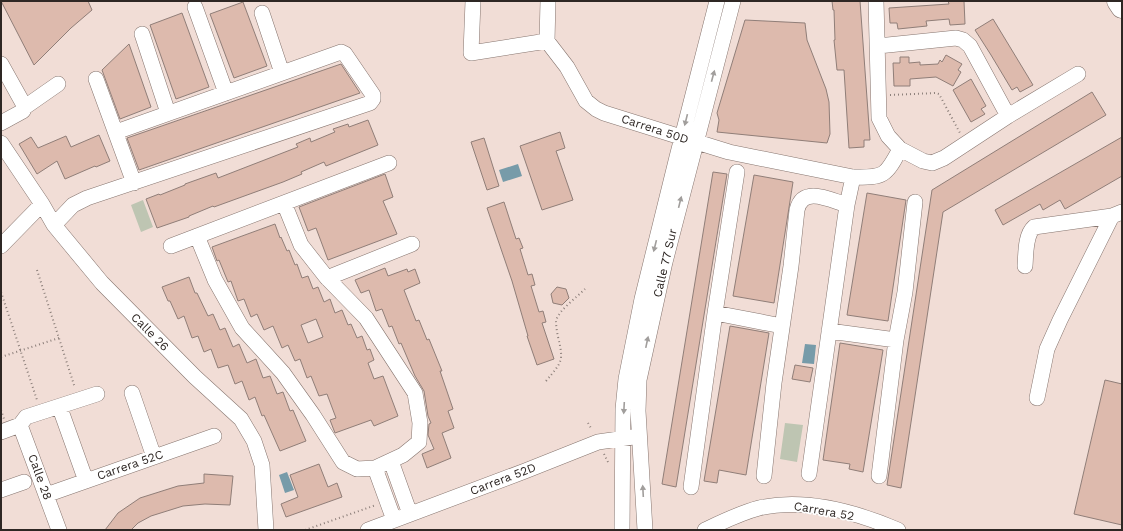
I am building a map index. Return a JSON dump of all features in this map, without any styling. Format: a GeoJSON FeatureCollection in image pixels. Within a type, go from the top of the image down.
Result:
{"type":"FeatureCollection","features":[{"type":"Feature","properties":{"kind":"highway"},"geometry":{"type":"LineString","coordinates":[[1118,1],[1122,7]]}},
{"type":"Feature","properties":{"kind":"street"},"geometry":{"type":"LineString","coordinates":[[473,1],[471,53],[547,41],[548,1]]}},
{"type":"Feature","properties":{"kind":"street","name":"Calle 77 Sur"},"geometry":{"type":"LineString","coordinates":[[622,530],[623,438],[626,379],[642,299],[717,1]]}},
{"type":"Feature","properties":{"kind":"street","name":"Calle 77 Sur"},"geometry":{"type":"LineString","coordinates":[[645,530],[638,406],[639,380],[665,262],[733,1]]}},
{"type":"Feature","properties":{"kind":"street"},"geometry":{"type":"LineString","coordinates":[[876,1],[879,118],[888,136],[900,149],[923,162],[932,163],[944,158],[1008,116],[1078,74]]}},
{"type":"Feature","properties":{"kind":"street"},"geometry":{"type":"LineString","coordinates":[[195,7],[226,93]]}},
{"type":"Feature","properties":{"kind":"street"},"geometry":{"type":"LineString","coordinates":[[262,13],[282,73]]}},
{"type":"Feature","properties":{"kind":"street"},"geometry":{"type":"LineString","coordinates":[[142,34],[168,113]]}},
{"type":"Feature","properties":{"kind":"street"},"geometry":{"type":"LineString","coordinates":[[878,46],[956,38],[963,40],[970,46],[1008,116]]}},
{"type":"Feature","properties":{"kind":"street","name":"Carrera 50D"},"geometry":{"type":"LineString","coordinates":[[547,41],[567,67],[586,100],[596,109],[604,113],[696,142],[729,152],[853,177],[872,178],[882,175],[890,168],[900,149]]}},
{"type":"Feature","properties":{"kind":"street"},"geometry":{"type":"LineString","coordinates":[[54,225],[73,205],[80,201],[370,103],[373,99],[373,95],[345,54],[342,52],[116,132]]}},
{"type":"Feature","properties":{"kind":"street"},"geometry":{"type":"LineString","coordinates":[[1,64],[24,109]]}},
{"type":"Feature","properties":{"kind":"street"},"geometry":{"type":"LineString","coordinates":[[96,79],[134,183]]}},
{"type":"Feature","properties":{"kind":"street"},"geometry":{"type":"LineString","coordinates":[[1,123],[24,109],[58,84]]}},
{"type":"Feature","properties":{"kind":"street","name":"Calle 26"},"geometry":{"type":"LineString","coordinates":[[1,143],[42,204],[54,225],[102,283],[195,377],[241,419],[254,441],[262,465],[266,530]]}},
{"type":"Feature","properties":{"kind":"street"},"geometry":{"type":"LineString","coordinates":[[171,246],[389,163]]}},
{"type":"Feature","properties":{"kind":"street"},"geometry":{"type":"LineString","coordinates":[[691,487],[715,313],[737,172]]}},
{"type":"Feature","properties":{"kind":"street"},"geometry":{"type":"LineString","coordinates":[[808,474],[847,205],[853,177]]}},
{"type":"Feature","properties":{"kind":"street"},"geometry":{"type":"LineString","coordinates":[[764,476],[774,383],[798,204],[808,195],[815,195],[847,205]]}},
{"type":"Feature","properties":{"kind":"street"},"geometry":{"type":"LineString","coordinates":[[879,476],[896,340],[905,292],[915,202]]}},
{"type":"Feature","properties":{"kind":"street"},"geometry":{"type":"LineString","coordinates":[[197,236],[215,280],[242,328],[283,373],[313,414],[343,462],[357,469],[375,468],[403,455],[419,442],[420,423],[415,393],[366,318],[327,278],[302,245],[284,203]]}},
{"type":"Feature","properties":{"kind":"street"},"geometry":{"type":"LineString","coordinates":[[1,246],[42,204]]}},
{"type":"Feature","properties":{"kind":"street"},"geometry":{"type":"LineString","coordinates":[[1025,266],[1029,237],[1031,230],[1034,227],[1117,214]]}},
{"type":"Feature","properties":{"kind":"street"},"geometry":{"type":"LineString","coordinates":[[1037,398],[1047,350],[1060,320],[1117,214]]}},
{"type":"Feature","properties":{"kind":"street"},"geometry":{"type":"LineString","coordinates":[[327,278],[412,244]]}},
{"type":"Feature","properties":{"kind":"street"},"geometry":{"type":"LineString","coordinates":[[715,313],[782,326]]}},
{"type":"Feature","properties":{"kind":"street"},"geometry":{"type":"LineString","coordinates":[[829,331],[896,340]]}},
{"type":"Feature","properties":{"kind":"street"},"geometry":{"type":"LineString","coordinates":[[1,432],[20,425],[26,417],[97,394]]}},
{"type":"Feature","properties":{"kind":"street"},"geometry":{"type":"LineString","coordinates":[[132,394],[154,457]]}},
{"type":"Feature","properties":{"kind":"street"},"geometry":{"type":"LineString","coordinates":[[62,412],[86,481]]}},
{"type":"Feature","properties":{"kind":"street","name":"Calle 28"},"geometry":{"type":"LineString","coordinates":[[20,425],[59,530]]}},
{"type":"Feature","properties":{"kind":"street","name":"Carrera 52C"},"geometry":{"type":"LineString","coordinates":[[46,495],[214,436]]}},
{"type":"Feature","properties":{"kind":"street","name":"Carrera 52D"},"geometry":{"type":"LineString","coordinates":[[368,530],[518,474],[598,442],[640,436]]}},
{"type":"Feature","properties":{"kind":"street"},"geometry":{"type":"LineString","coordinates":[[391,461],[410,514]]}},
{"type":"Feature","properties":{"kind":"street"},"geometry":{"type":"LineString","coordinates":[[375,468],[394,520]]}},
{"type":"Feature","properties":{"kind":"street"},"geometry":{"type":"LineString","coordinates":[[1,490],[24,482]]}},
{"type":"Feature","properties":{"kind":"street","name":"Carrera 52"},"geometry":{"type":"LineString","coordinates":[[705,530],[728,519],[759,508],[788,504],[821,508],[857,515],[898,530]]}},
{"type":"Feature","properties":{"kind":"path"},"geometry":{"type":"LineString","coordinates":[[878,96],[939,94],[967,144]]}},
{"type":"Feature","properties":{"kind":"path"},"geometry":{"type":"LineString","coordinates":[[37,270],[78,400]]}},
{"type":"Feature","properties":{"kind":"path"},"geometry":{"type":"LineString","coordinates":[[546,381],[559,366],[561,361],[562,353],[556,321],[564,309],[585,290]]}},
{"type":"Feature","properties":{"kind":"path"},"geometry":{"type":"LineString","coordinates":[[1,292],[42,412]]}},
{"type":"Feature","properties":{"kind":"path"},"geometry":{"type":"LineString","coordinates":[[1,357],[59,338]]}},
{"type":"Feature","properties":{"kind":"path"},"geometry":{"type":"LineString","coordinates":[[305,530],[387,501]]}},
{"type":"Feature","properties":{"kind":"green space"},"geometry":{"type":"Polygon","coordinates":[[[143,200],[153,227],[141,232],[131,205],[143,200]]]}},
{"type":"Feature","properties":{"kind":"green space"},"geometry":{"type":"Polygon","coordinates":[[[785,423],[803,425],[797,462],[780,459],[785,423]]]}},
{"type":"Feature","properties":{"kind":"water"},"geometry":{"type":"Polygon","coordinates":[[[518,164],[522,176],[503,182],[499,170],[518,164]]]}},
{"type":"Feature","properties":{"kind":"water"},"geometry":{"type":"Polygon","coordinates":[[[805,344],[816,345],[814,364],[802,363],[805,344]]]}},
{"type":"Feature","properties":{"kind":"water"},"geometry":{"type":"Polygon","coordinates":[[[287,472],[294,490],[285,493],[279,475],[287,472]]]}},
{"type":"Feature","properties":{"kind":"building"},"geometry":{"type":"Polygon","coordinates":[[[1,1],[88,1],[92,10],[71,28],[34,65],[1,1]]]}},
{"type":"Feature","properties":{"kind":"building"},"geometry":{"type":"Polygon","coordinates":[[[832,1],[860,1],[870,140],[864,140],[864,147],[849,148],[844,70],[837,70],[834,40],[834,10],[832,1]]]}},
{"type":"Feature","properties":{"kind":"building"},"geometry":{"type":"Polygon","coordinates":[[[948,1],[964,1],[965,24],[950,25],[949,19],[926,21],[927,26],[898,29],[897,23],[890,23],[889,8],[949,4],[948,1]]]}},
{"type":"Feature","properties":{"kind":"building"},"geometry":{"type":"Polygon","coordinates":[[[243,2],[267,66],[234,78],[210,14],[243,2]]]}},
{"type":"Feature","properties":{"kind":"building"},"geometry":{"type":"Polygon","coordinates":[[[182,13],[209,87],[176,99],[150,25],[182,13]]]}},
{"type":"Feature","properties":{"kind":"building"},"geometry":{"type":"Polygon","coordinates":[[[993,19],[1033,85],[1020,92],[1017,87],[1012,90],[975,30],[993,19]]]}},
{"type":"Feature","properties":{"kind":"building"},"geometry":{"type":"Polygon","coordinates":[[[745,20],[805,23],[807,40],[826,89],[829,102],[830,134],[827,143],[717,132],[719,120],[717,113],[745,20]]]}},
{"type":"Feature","properties":{"kind":"building"},"geometry":{"type":"Polygon","coordinates":[[[129,44],[151,107],[120,119],[102,70],[129,44]]]}},
{"type":"Feature","properties":{"kind":"building"},"geometry":{"type":"Polygon","coordinates":[[[946,55],[962,64],[958,70],[961,72],[953,86],[936,77],[910,79],[910,86],[894,86],[893,63],[900,63],[900,57],[909,57],[909,63],[920,62],[920,65],[938,64],[940,60],[942,62],[946,55]]]}},
{"type":"Feature","properties":{"kind":"building"},"geometry":{"type":"Polygon","coordinates":[[[341,64],[360,93],[139,170],[127,138],[341,64]]]}},
{"type":"Feature","properties":{"kind":"building"},"geometry":{"type":"Polygon","coordinates":[[[971,79],[986,106],[981,109],[985,114],[971,122],[953,90],[971,79]]]}},
{"type":"Feature","properties":{"kind":"building"},"geometry":{"type":"Polygon","coordinates":[[[1092,92],[1106,115],[943,212],[901,488],[887,485],[932,190],[1092,92]]]}},
{"type":"Feature","properties":{"kind":"building"},"geometry":{"type":"Polygon","coordinates":[[[368,120],[378,145],[326,166],[324,162],[283,182],[214,207],[213,206],[189,217],[157,228],[146,199],[216,173],[218,178],[298,147],[296,144],[310,138],[311,142],[335,132],[333,129],[348,124],[349,127],[368,120]]]}},
{"type":"Feature","properties":{"kind":"building"},"geometry":{"type":"Polygon","coordinates":[[[560,132],[565,148],[556,151],[573,200],[542,210],[520,146],[560,132]]]}},
{"type":"Feature","properties":{"kind":"building"},"geometry":{"type":"Polygon","coordinates":[[[99,135],[110,161],[65,179],[57,161],[37,174],[19,144],[31,137],[38,148],[66,136],[71,147],[99,135]]]}},
{"type":"Feature","properties":{"kind":"building"},"geometry":{"type":"Polygon","coordinates":[[[1122,137],[1122,176],[1065,209],[1060,200],[1043,210],[1040,204],[1003,225],[995,210],[1122,137]]]}},
{"type":"Feature","properties":{"kind":"building"},"geometry":{"type":"Polygon","coordinates":[[[484,138],[499,186],[487,190],[471,142],[484,138]]]}},
{"type":"Feature","properties":{"kind":"building"},"geometry":{"type":"Polygon","coordinates":[[[713,172],[727,174],[676,487],[662,484],[713,172]]]}},
{"type":"Feature","properties":{"kind":"building"},"geometry":{"type":"Polygon","coordinates":[[[385,174],[393,197],[383,201],[397,234],[328,260],[316,228],[308,231],[299,207],[385,174]]]}},
{"type":"Feature","properties":{"kind":"building"},"geometry":{"type":"Polygon","coordinates":[[[754,175],[793,182],[774,303],[733,296],[754,175]]]}},
{"type":"Feature","properties":{"kind":"building"},"geometry":{"type":"Polygon","coordinates":[[[867,193],[906,200],[888,321],[847,315],[867,193]]]}},
{"type":"Feature","properties":{"kind":"building"},"geometry":{"type":"Polygon","coordinates":[[[504,202],[516,239],[519,238],[523,248],[520,249],[528,275],[532,274],[535,285],[531,286],[539,312],[543,311],[546,322],[542,323],[554,359],[537,365],[527,336],[512,281],[487,208],[504,202]]]}},
{"type":"Feature","properties":{"kind":"building"},"geometry":{"type":"Polygon","coordinates":[[[275,224],[287,251],[289,250],[295,265],[297,264],[302,278],[308,276],[313,289],[318,287],[324,302],[330,299],[335,313],[342,310],[348,325],[351,324],[357,338],[362,336],[367,350],[370,349],[374,360],[368,363],[374,379],[383,376],[398,416],[374,426],[371,420],[335,433],[330,420],[336,418],[327,394],[319,396],[311,376],[307,378],[300,359],[295,361],[288,345],[282,348],[273,326],[264,330],[257,314],[251,317],[244,299],[238,301],[231,281],[228,282],[219,260],[217,261],[212,247],[275,224]],[[316,319],[301,325],[308,343],[323,337],[316,319]]]}},
{"type":"Feature","properties":{"kind":"building"},"geometry":{"type":"Polygon","coordinates":[[[385,268],[388,276],[407,269],[408,272],[415,269],[420,283],[404,290],[416,321],[419,320],[427,340],[429,339],[442,371],[440,371],[453,409],[448,411],[454,428],[442,433],[451,458],[427,468],[422,454],[434,449],[428,435],[429,424],[431,423],[428,416],[424,391],[415,376],[401,343],[399,344],[392,326],[389,327],[382,309],[376,311],[369,290],[361,293],[355,280],[385,268]]]}},
{"type":"Feature","properties":{"kind":"building"},"geometry":{"type":"Polygon","coordinates":[[[189,277],[195,293],[197,293],[208,316],[213,314],[220,330],[225,328],[233,347],[239,344],[247,363],[256,359],[263,378],[270,376],[277,394],[283,392],[290,411],[293,410],[306,441],[280,451],[264,415],[262,416],[255,397],[249,400],[242,381],[235,384],[228,365],[218,368],[211,349],[204,352],[198,336],[192,338],[184,316],[178,319],[162,287],[189,277]]]}},
{"type":"Feature","properties":{"kind":"building"},"geometry":{"type":"Polygon","coordinates":[[[557,287],[566,289],[569,298],[562,305],[553,303],[551,294],[557,287]]]}},
{"type":"Feature","properties":{"kind":"building"},"geometry":{"type":"Polygon","coordinates":[[[730,326],[769,333],[746,475],[719,470],[717,483],[704,481],[730,326]]]}},
{"type":"Feature","properties":{"kind":"building"},"geometry":{"type":"Polygon","coordinates":[[[840,343],[883,350],[863,472],[849,469],[850,464],[823,460],[840,343]]]}},
{"type":"Feature","properties":{"kind":"building"},"geometry":{"type":"Polygon","coordinates":[[[795,365],[813,368],[810,382],[792,379],[795,365]]]}},
{"type":"Feature","properties":{"kind":"building"},"geometry":{"type":"Polygon","coordinates":[[[1105,380],[1122,384],[1122,525],[1074,514],[1105,380]]]}},
{"type":"Feature","properties":{"kind":"building"},"geometry":{"type":"Polygon","coordinates":[[[319,464],[328,487],[337,483],[342,497],[286,517],[281,504],[298,497],[290,475],[319,464]]]}},
{"type":"Feature","properties":{"kind":"building"},"geometry":{"type":"Polygon","coordinates":[[[204,474],[233,476],[230,505],[205,504],[183,506],[151,516],[138,523],[131,530],[105,530],[118,513],[140,498],[178,486],[204,483],[204,474]]]}}]}
